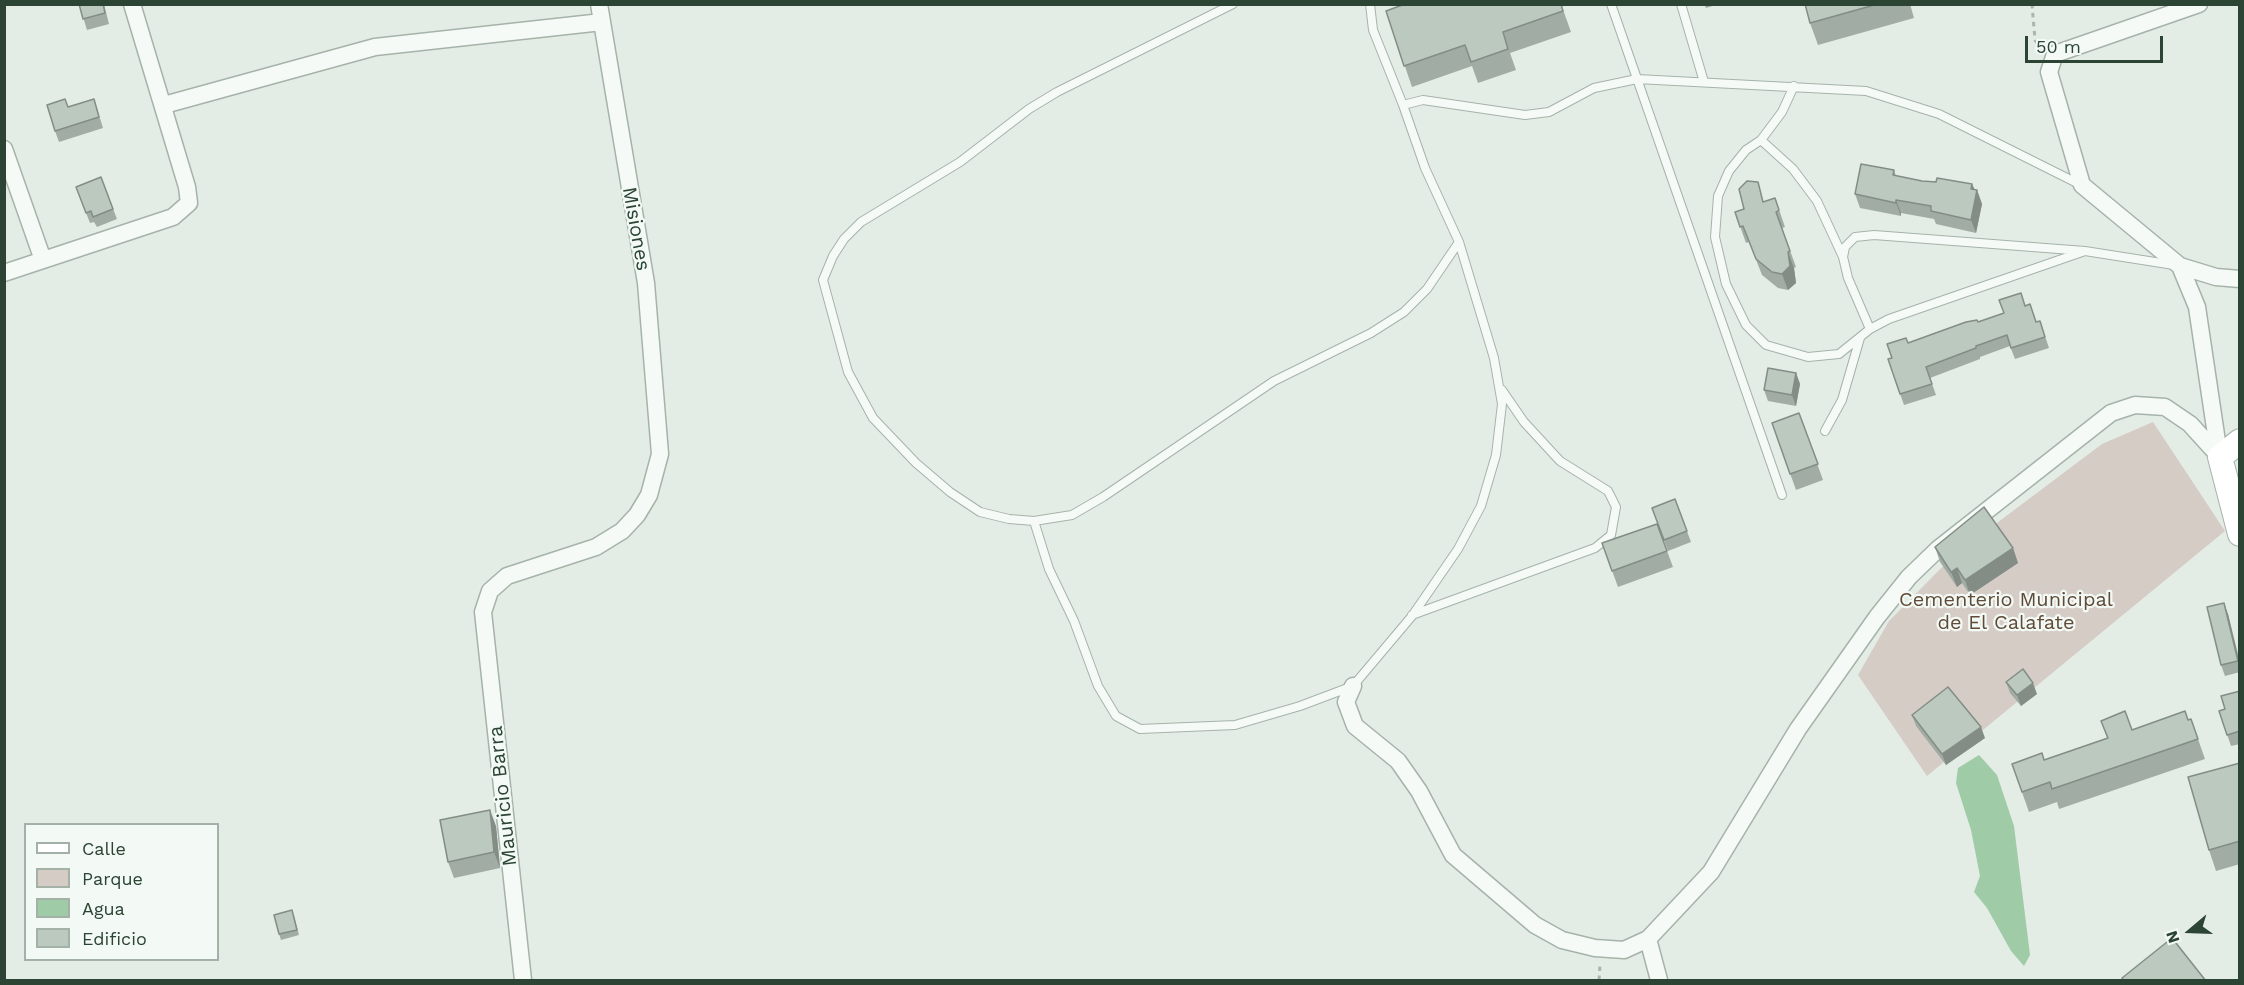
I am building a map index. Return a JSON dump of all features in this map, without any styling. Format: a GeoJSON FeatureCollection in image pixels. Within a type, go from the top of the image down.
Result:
{"type":"FeatureCollection","features":[{"type":"Feature","properties":{"kind":"main road"},"geometry":{"type":"LineString","coordinates":[[2240,441],[2220,456],[2240,534]]}},
{"type":"Feature","properties":{"kind":"street"},"geometry":{"type":"LineString","coordinates":[[4,273],[173,217],[189,203],[187,187],[164,105],[132,4]]}},
{"type":"Feature","properties":{"kind":"street","name":"Misiones"},"geometry":{"type":"LineString","coordinates":[[483,612],[490,591],[507,576],[596,547],[622,531],[637,515],[649,495],[660,454],[646,283],[599,4]]}},
{"type":"Feature","properties":{"kind":"street"},"geometry":{"type":"LineString","coordinates":[[2199,4],[2055,54],[2049,72],[2082,185],[2180,266],[2216,276],[2240,279]]}},
{"type":"Feature","properties":{"kind":"street"},"geometry":{"type":"LineString","coordinates":[[164,105],[375,47],[602,22]]}},
{"type":"Feature","properties":{"kind":"street"},"geometry":{"type":"LineString","coordinates":[[4,149],[43,260]]}},
{"type":"Feature","properties":{"kind":"street"},"geometry":{"type":"LineString","coordinates":[[2180,266],[2197,307],[2220,456]]}},
{"type":"Feature","properties":{"kind":"street"},"geometry":{"type":"LineString","coordinates":[[1353,686],[1346,702],[1356,726],[1398,761],[1419,791],[1454,855],[1497,895],[1535,925],[1562,939],[1595,948],[1623,950],[1648,939],[1711,872],[1798,729],[1884,609],[1909,577],[1938,549],[2111,413],[2135,405],[2165,407],[2190,423],[2220,456]]}},
{"type":"Feature","properties":{"kind":"street","name":"Mauricio Barra"},"geometry":{"type":"LineString","coordinates":[[483,612],[523,981]]}},
{"type":"Feature","properties":{"kind":"street"},"geometry":{"type":"LineString","coordinates":[[1648,939],[1659,981]]}},
{"type":"Feature","properties":{"kind":"lane"},"geometry":{"type":"LineString","coordinates":[[1233,4],[1057,92],[1029,109],[960,162],[861,222],[833,256],[823,280],[848,372],[873,418],[916,463],[950,492],[980,512],[1009,519],[1034,521],[1072,515],[1103,497],[1274,381],[1371,333],[1404,312],[1427,289],[1459,242]]}},
{"type":"Feature","properties":{"kind":"lane"},"geometry":{"type":"LineString","coordinates":[[1034,521],[1049,569],[1074,621],[1098,686],[1116,716],[1140,729],[1234,724],[1300,706],[1353,686],[1412,616],[1458,549],[1481,506],[1496,455],[1502,404],[1494,358],[1459,242],[1425,168],[1373,30],[1370,4]]}},
{"type":"Feature","properties":{"kind":"lane"},"geometry":{"type":"LineString","coordinates":[[1611,4],[1782,495]]}},
{"type":"Feature","properties":{"kind":"lane"},"geometry":{"type":"LineString","coordinates":[[1681,4],[1704,82]]}},
{"type":"Feature","properties":{"kind":"lane"},"geometry":{"type":"LineString","coordinates":[[1403,105],[1423,100],[1525,115],[1549,112],[1594,88],[1637,79],[1866,91],[1939,114],[2082,185]]}},
{"type":"Feature","properties":{"kind":"lane"},"geometry":{"type":"LineString","coordinates":[[1794,86],[1782,112],[1761,140],[1746,150],[1729,171],[1718,196],[1715,237],[1726,284],[1746,325],[1766,345],[1808,357],[1839,354],[1870,329],[1889,319],[2085,251]]}},
{"type":"Feature","properties":{"kind":"lane"},"geometry":{"type":"LineString","coordinates":[[1761,140],[1793,169],[1817,201],[1843,257],[1848,278],[1870,329]]}},
{"type":"Feature","properties":{"kind":"lane"},"geometry":{"type":"LineString","coordinates":[[1843,257],[1845,246],[1855,237],[1874,235],[2085,251],[2180,266]]}},
{"type":"Feature","properties":{"kind":"lane"},"geometry":{"type":"LineString","coordinates":[[1825,431],[1842,400],[1860,338]]}},
{"type":"Feature","properties":{"kind":"lane"},"geometry":{"type":"LineString","coordinates":[[1412,616],[1595,548],[1611,535],[1616,507],[1608,491],[1560,460],[1524,422],[1499,386]]}},
{"type":"Feature","properties":{"kind":"path"},"geometry":{"type":"LineString","coordinates":[[2032,4],[2035,40],[2042,51],[2055,54]]}},
{"type":"Feature","properties":{"kind":"green space","name":"Cementerio Municipal de El Calafate"},"geometry":{"type":"Polygon","coordinates":[[[2153,422],[2225,531],[1927,776],[1858,675],[1889,621],[1953,556],[2102,444],[2153,422]]]}},
{"type":"Feature","properties":{"kind":"water"},"geometry":{"type":"Polygon","coordinates":[[[1979,755],[1997,775],[2014,826],[2030,955],[2024,966],[2011,951],[1987,908],[1974,892],[1980,876],[1971,830],[1956,783],[1958,768],[1979,755]]]}},
{"type":"Feature","properties":{"kind":"building"},"geometry":{"type":"Polygon","coordinates":[[[79,4],[103,4],[105,13],[83,19],[79,4]]]}},
{"type":"Feature","properties":{"kind":"building"},"geometry":{"type":"Polygon","coordinates":[[[1405,4],[1561,4],[1563,11],[1503,32],[1508,49],[1471,62],[1465,45],[1404,66],[1386,11],[1405,4]]]}},
{"type":"Feature","properties":{"kind":"building"},"geometry":{"type":"Polygon","coordinates":[[[1805,4],[1878,4],[1810,23],[1805,4]]]}},
{"type":"Feature","properties":{"kind":"building"},"geometry":{"type":"Polygon","coordinates":[[[65,99],[68,107],[94,99],[99,117],[55,131],[47,105],[65,99]]]}},
{"type":"Feature","properties":{"kind":"building"},"geometry":{"type":"Polygon","coordinates":[[[1861,164],[1894,170],[1893,175],[1922,181],[1936,182],[1937,178],[1972,184],[1971,189],[1977,190],[1971,220],[1931,211],[1931,206],[1896,200],[1896,203],[1855,194],[1861,164]]]}},
{"type":"Feature","properties":{"kind":"building"},"geometry":{"type":"Polygon","coordinates":[[[101,177],[113,209],[93,217],[91,211],[86,213],[76,187],[101,177]]]}},
{"type":"Feature","properties":{"kind":"building"},"geometry":{"type":"Polygon","coordinates":[[[1747,181],[1758,182],[1763,202],[1775,198],[1779,210],[1776,212],[1790,251],[1788,252],[1790,266],[1782,274],[1772,272],[1756,259],[1743,226],[1740,227],[1735,212],[1744,209],[1739,189],[1747,181]]]}},
{"type":"Feature","properties":{"kind":"building"},"geometry":{"type":"Polygon","coordinates":[[[2021,293],[2025,306],[2030,304],[2036,322],[2040,321],[2045,337],[2011,348],[2007,335],[1976,346],[1976,348],[1926,367],[1932,384],[1900,394],[1888,359],[1892,358],[1887,344],[1906,338],[1908,343],[1966,322],[1977,320],[1978,322],[2004,313],[1999,300],[2021,293]]]}},
{"type":"Feature","properties":{"kind":"building"},"geometry":{"type":"Polygon","coordinates":[[[1768,368],[1796,373],[1792,395],[1764,390],[1768,368]]]}},
{"type":"Feature","properties":{"kind":"building"},"geometry":{"type":"Polygon","coordinates":[[[1799,413],[1818,464],[1790,474],[1772,423],[1799,413]]]}},
{"type":"Feature","properties":{"kind":"building"},"geometry":{"type":"Polygon","coordinates":[[[1675,499],[1687,531],[1664,540],[1652,508],[1675,499]]]}},
{"type":"Feature","properties":{"kind":"building"},"geometry":{"type":"Polygon","coordinates":[[[1984,507],[2013,548],[1965,580],[1957,568],[1951,572],[1935,547],[1984,507]]]}},
{"type":"Feature","properties":{"kind":"building"},"geometry":{"type":"Polygon","coordinates":[[[1657,524],[1667,551],[1612,571],[1602,543],[1657,524]]]}},
{"type":"Feature","properties":{"kind":"building"},"geometry":{"type":"Polygon","coordinates":[[[2224,603],[2238,661],[2221,665],[2207,607],[2224,603]]]}},
{"type":"Feature","properties":{"kind":"building"},"geometry":{"type":"Polygon","coordinates":[[[2023,669],[2033,683],[2017,695],[2006,682],[2023,669]]]}},
{"type":"Feature","properties":{"kind":"building"},"geometry":{"type":"Polygon","coordinates":[[[1948,687],[1981,727],[1942,754],[1912,715],[1948,687]]]}},
{"type":"Feature","properties":{"kind":"building"},"geometry":{"type":"Polygon","coordinates":[[[2240,691],[2240,731],[2227,735],[2219,711],[2225,709],[2221,696],[2240,691]]]}},
{"type":"Feature","properties":{"kind":"building"},"geometry":{"type":"Polygon","coordinates":[[[2125,711],[2132,730],[2185,711],[2188,720],[2191,719],[2198,739],[2052,789],[2050,782],[2022,792],[2012,764],[2042,753],[2044,760],[2108,738],[2101,721],[2125,711]]]}},
{"type":"Feature","properties":{"kind":"building"},"geometry":{"type":"Polygon","coordinates":[[[2240,763],[2240,841],[2209,850],[2188,777],[2240,763]]]}},
{"type":"Feature","properties":{"kind":"building"},"geometry":{"type":"Polygon","coordinates":[[[490,810],[494,852],[448,862],[440,820],[490,810]]]}},
{"type":"Feature","properties":{"kind":"building"},"geometry":{"type":"Polygon","coordinates":[[[292,910],[297,930],[279,934],[274,915],[292,910]]]}},
{"type":"Feature","properties":{"kind":"building"},"geometry":{"type":"Polygon","coordinates":[[[2172,938],[2206,981],[2124,981],[2122,978],[2172,938]]]}}]}
